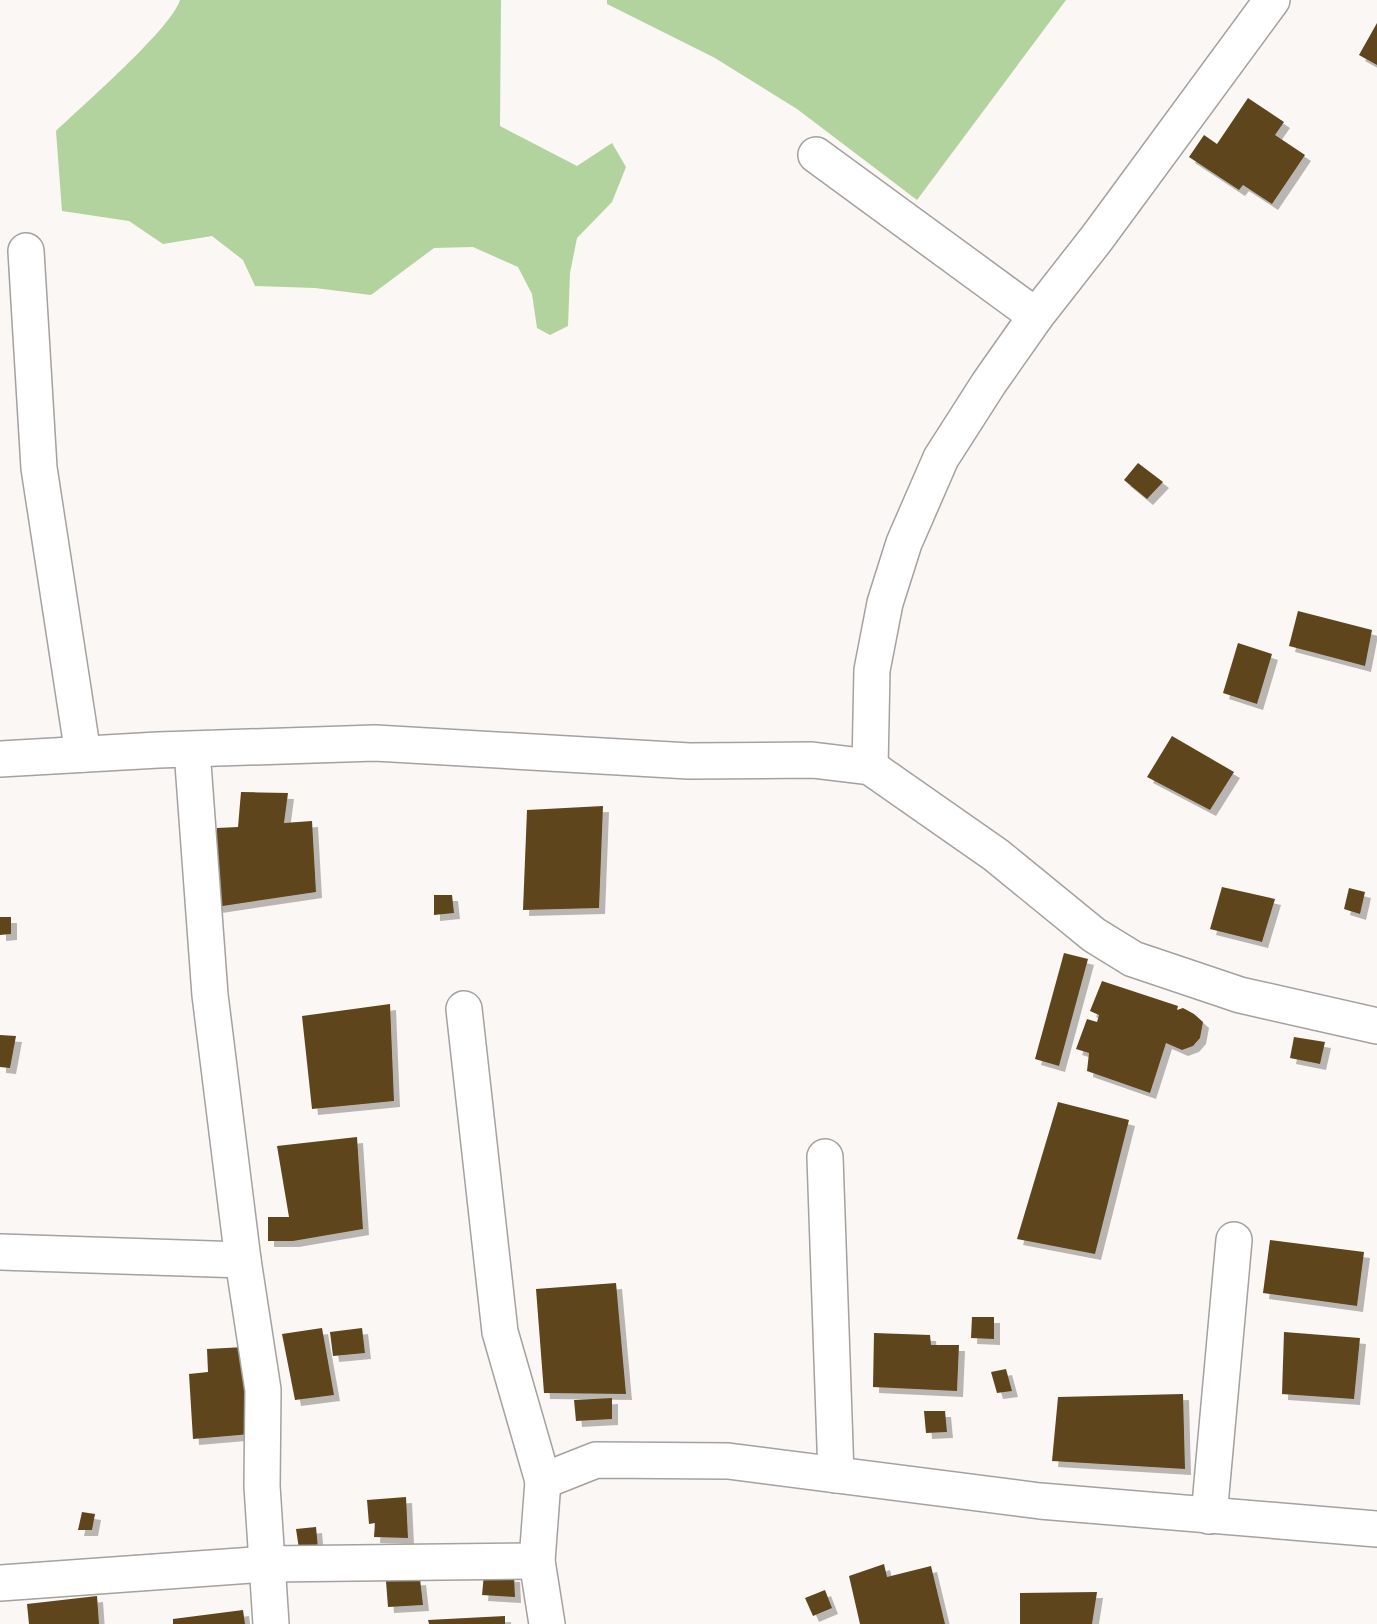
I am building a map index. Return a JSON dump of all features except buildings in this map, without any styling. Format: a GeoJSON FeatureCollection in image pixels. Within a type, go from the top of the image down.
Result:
{"type":"FeatureCollection","features":[{"type":"Feature","properties":{"kind":"street"},"geometry":{"type":"LineString","coordinates":[[870,767],[872,670],[885,603],[904,543],[941,458],[1036,316],[1097,238],[1272,0]]}},
{"type":"Feature","properties":{"kind":"street"},"geometry":{"type":"LineString","coordinates":[[816,155],[1036,316]]}},
{"type":"Feature","properties":{"kind":"street"},"geometry":{"type":"LineString","coordinates":[[26,251],[39,468],[83,754]]}},
{"type":"Feature","properties":{"kind":"street"},"geometry":{"type":"LineString","coordinates":[[0,759],[375,744],[689,761],[811,760],[870,767],[996,855],[1094,935],[1133,959],[1240,995],[1377,1026]]}},
{"type":"Feature","properties":{"kind":"street"},"geometry":{"type":"LineString","coordinates":[[192,750],[210,995],[243,1260],[263,1390],[262,1486],[271,1624]]}},
{"type":"Feature","properties":{"kind":"street"},"geometry":{"type":"LineString","coordinates":[[464,1009],[500,1332],[543,1481],[537,1560],[547,1624]]}},
{"type":"Feature","properties":{"kind":"street"},"geometry":{"type":"LineString","coordinates":[[825,1157],[836,1475]]}},
{"type":"Feature","properties":{"kind":"street"},"geometry":{"type":"LineString","coordinates":[[1209,1516],[1234,1240]]}},
{"type":"Feature","properties":{"kind":"street"},"geometry":{"type":"LineString","coordinates":[[0,1252],[243,1260]]}},
{"type":"Feature","properties":{"kind":"street"},"geometry":{"type":"LineString","coordinates":[[543,1481],[596,1460],[728,1461],[1040,1501],[1377,1530]]}},
{"type":"Feature","properties":{"kind":"street"},"geometry":{"type":"LineString","coordinates":[[0,1583],[267,1564],[537,1560]]}},
{"type":"Feature","properties":{"kind":"green space"},"geometry":{"type":"Polygon","coordinates":[[[180,0],[501,0],[500,126],[577,166],[612,143],[626,167],[612,202],[577,238],[570,273],[568,326],[550,335],[537,328],[532,294],[518,267],[473,247],[434,248],[371,295],[315,288],[255,286],[243,260],[212,236],[163,244],[129,221],[62,211],[56,131],[144,48],[173,13],[180,0]]]}},
{"type":"Feature","properties":{"kind":"green space"},"geometry":{"type":"Polygon","coordinates":[[[607,0],[1066,0],[917,200],[797,109],[715,58],[607,4],[607,0]]]}}]}
